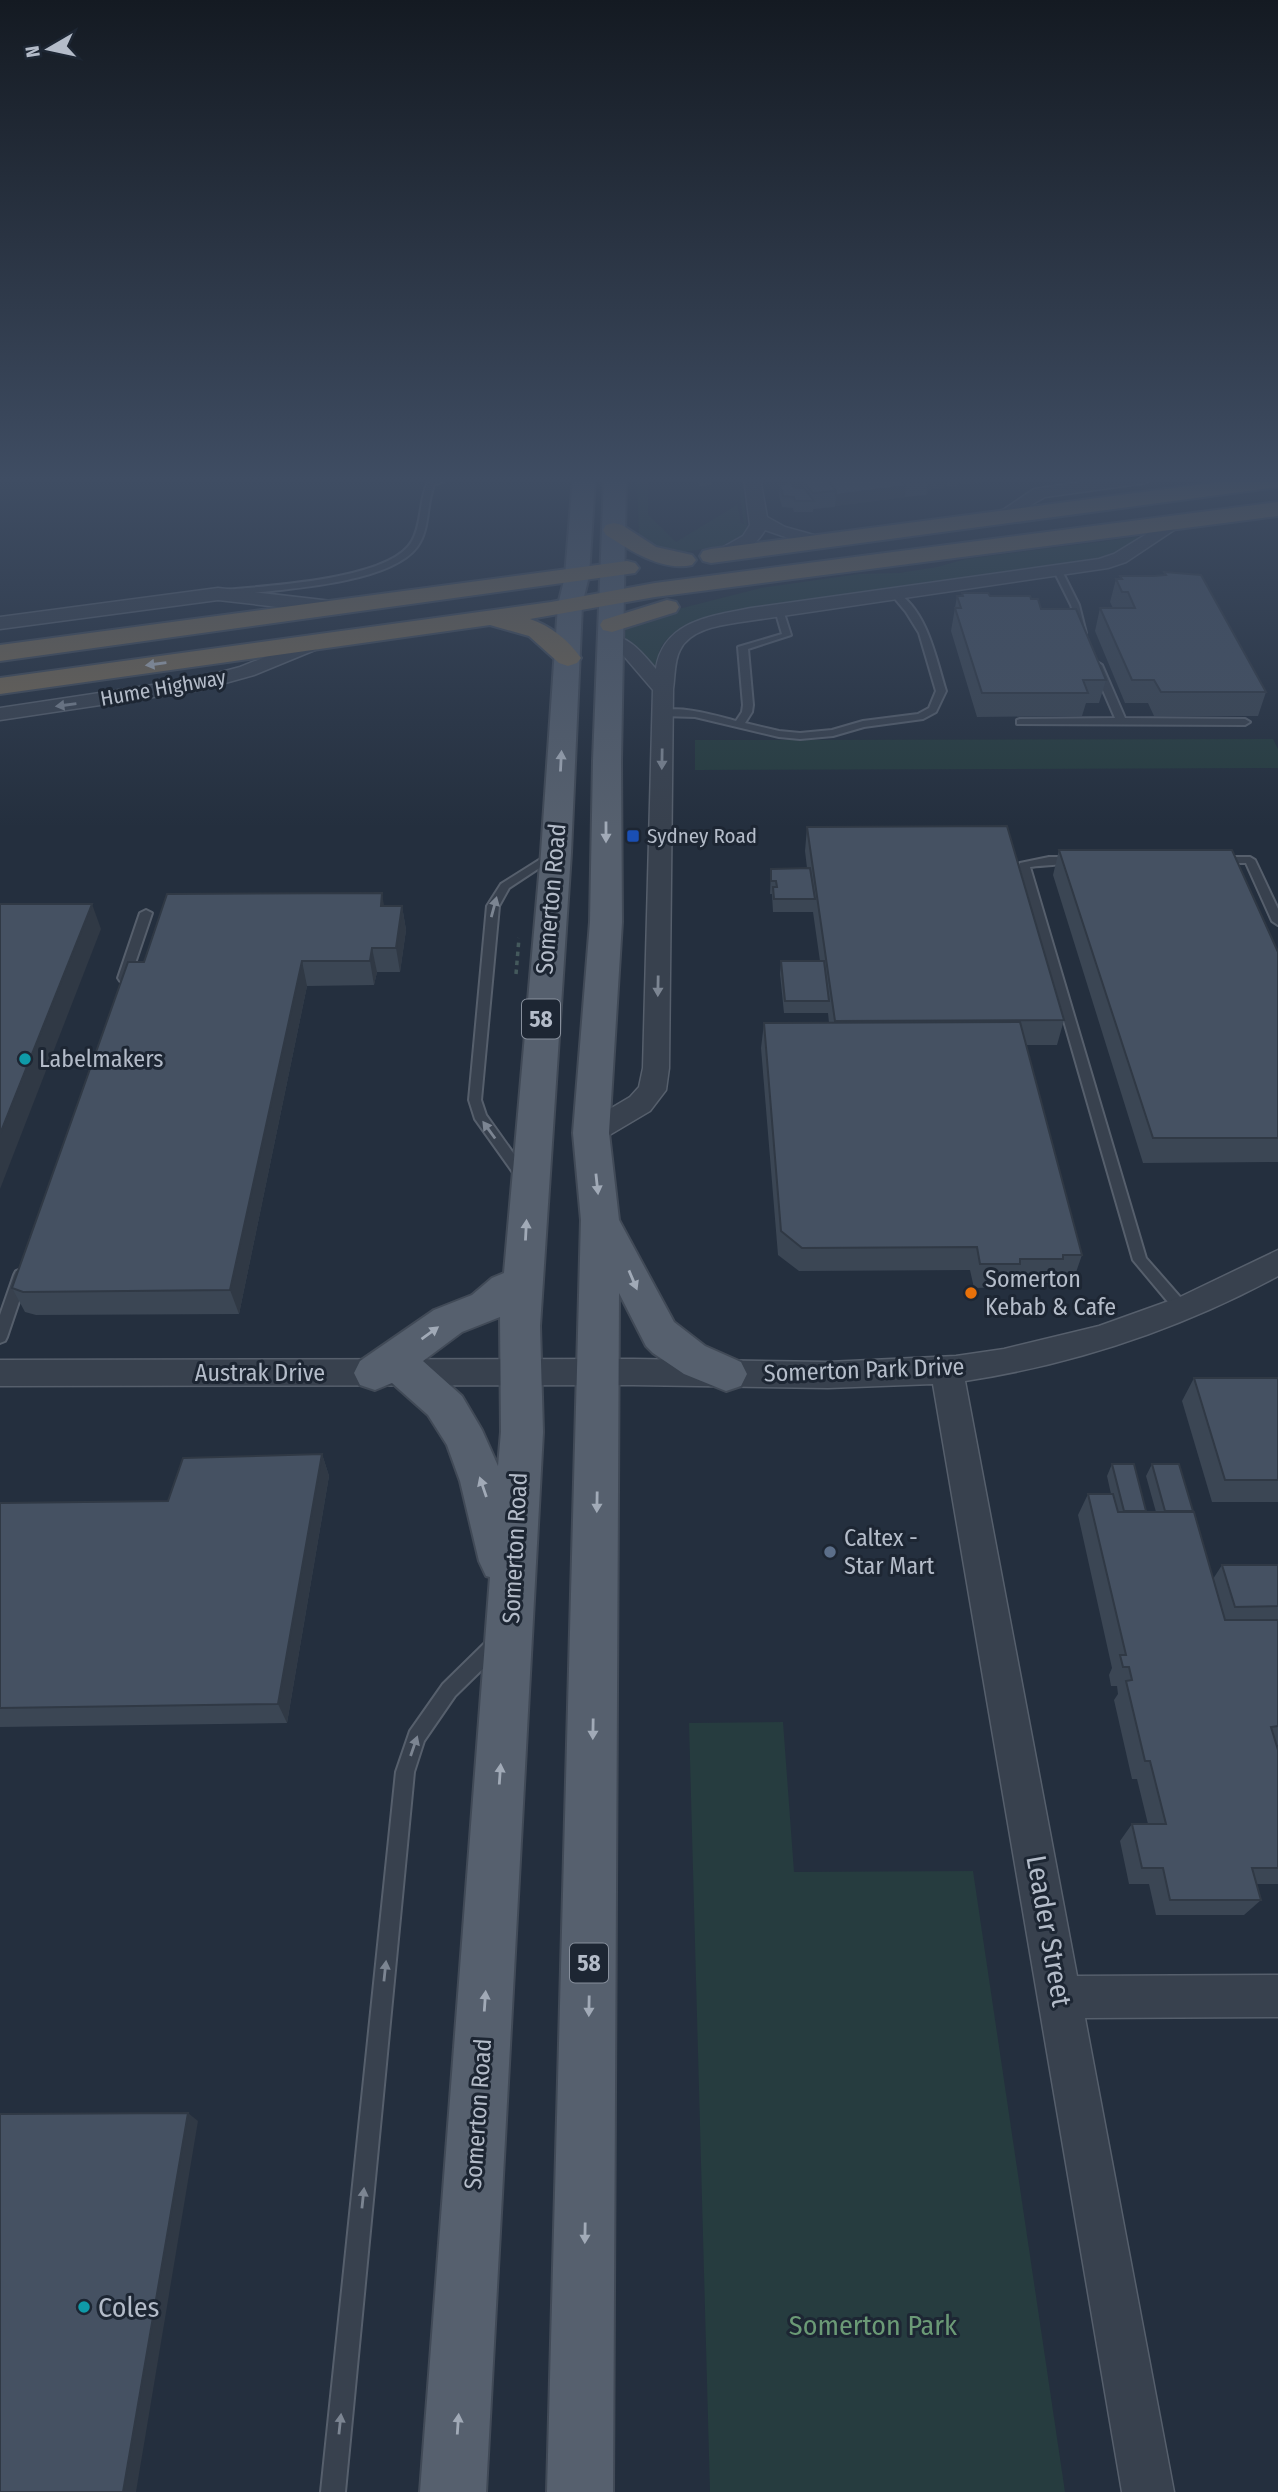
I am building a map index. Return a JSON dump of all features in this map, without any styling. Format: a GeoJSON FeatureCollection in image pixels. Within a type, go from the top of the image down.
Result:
{"type":"FeatureCollection","features":[{"type":"Feature","properties":{"kind":"highway"},"geometry":{"type":"LineString","coordinates":[[0,653],[441,594]]}},
{"type":"Feature","properties":{"kind":"highway"},"geometry":{"type":"LineString","coordinates":[[611,597],[630,594]]}},
{"type":"Feature","properties":{"kind":"highway"},"geometry":{"type":"LineString","coordinates":[[611,633],[714,594]]}},
{"type":"Feature","properties":{"kind":"highway","name":"Hume Highway"},"geometry":{"type":"LineString","coordinates":[[0,686],[611,597]]}},
{"type":"Feature","properties":{"kind":"highway"},"geometry":{"type":"LineString","coordinates":[[480,618],[514,622],[536,630],[554,639],[568,658]]}},
{"type":"Feature","properties":{"kind":"main road","name":"58"},"geometry":{"type":"LineString","coordinates":[[570,605],[573,594]]}},
{"type":"Feature","properties":{"kind":"main road","name":"Somerton Road"},"geometry":{"type":"LineString","coordinates":[[580,2492],[600,1220],[591,1133],[606,922],[611,597]]}},
{"type":"Feature","properties":{"kind":"main road","name":"Somerton Road"},"geometry":{"type":"LineString","coordinates":[[453,2492],[522,1432],[523,1282],[529,1185],[556,853],[570,605]]}},
{"type":"Feature","properties":{"kind":"main road"},"geometry":{"type":"LineString","coordinates":[[600,1220],[660,1334],[675,1349],[696,1362],[726,1374]]}},
{"type":"Feature","properties":{"kind":"main road"},"geometry":{"type":"LineString","coordinates":[[511,1615],[485,1492],[462,1431],[445,1405],[391,1372],[448,1321],[486,1306],[506,1289],[523,1282]]}},
{"type":"Feature","properties":{"kind":"street"},"geometry":{"type":"LineString","coordinates":[[0,623],[216,594]]}},
{"type":"Feature","properties":{"kind":"street"},"geometry":{"type":"LineString","coordinates":[[221,594],[340,608]]}},
{"type":"Feature","properties":{"kind":"street"},"geometry":{"type":"LineString","coordinates":[[591,1133],[640,1104],[652,1090],[656,1068],[662,713],[669,653],[681,637],[716,621],[893,594]]}},
{"type":"Feature","properties":{"kind":"street"},"geometry":{"type":"LineString","coordinates":[[611,633],[663,689]]}},
{"type":"Feature","properties":{"kind":"street","name":"Hume Highway"},"geometry":{"type":"LineString","coordinates":[[0,714],[210,682],[247,671],[320,641]]}},
{"type":"Feature","properties":{"kind":"street","name":"Somerton Park Drive"},"geometry":{"type":"LineString","coordinates":[[521,1373],[846,1375],[947,1370],[1031,1357],[1116,1334],[1183,1310],[1278,1262]]}},
{"type":"Feature","properties":{"kind":"street","name":"Leader Street"},"geometry":{"type":"LineString","coordinates":[[947,1370],[1148,2492]]}},
{"type":"Feature","properties":{"kind":"street","name":"Austrak Drive"},"geometry":{"type":"LineString","coordinates":[[0,1373],[521,1373]]}},
{"type":"Feature","properties":{"kind":"street"},"geometry":{"type":"LineString","coordinates":[[1061,1997],[1278,1996]]}},
{"type":"Feature","properties":{"kind":"lane"},"geometry":{"type":"LineString","coordinates":[[662,713],[695,714],[779,734],[819,736],[863,724],[920,717],[933,710],[941,691],[929,652],[910,611],[895,594]]}},
{"type":"Feature","properties":{"kind":"lane"},"geometry":{"type":"LineString","coordinates":[[1070,594],[1088,645]]}},
{"type":"Feature","properties":{"kind":"lane"},"geometry":{"type":"LineString","coordinates":[[739,724],[748,705],[743,647],[786,635],[779,610]]}},
{"type":"Feature","properties":{"kind":"lane"},"geometry":{"type":"LineString","coordinates":[[1094,657],[1121,721]]}},
{"type":"Feature","properties":{"kind":"lane"},"geometry":{"type":"LineString","coordinates":[[1020,722],[1245,722]]}},
{"type":"Feature","properties":{"kind":"lane"},"geometry":{"type":"LineString","coordinates":[[529,1185],[480,1116],[475,1100],[476,1075],[493,906],[505,886],[556,853]]}},
{"type":"Feature","properties":{"kind":"lane"},"geometry":{"type":"LineString","coordinates":[[1089,860],[1049,860],[1024,865],[1140,1260],[1183,1310]]}},
{"type":"Feature","properties":{"kind":"lane"},"geometry":{"type":"LineString","coordinates":[[1210,860],[1250,860],[1278,921]]}},
{"type":"Feature","properties":{"kind":"lane"},"geometry":{"type":"LineString","coordinates":[[119,992],[146,913]]}},
{"type":"Feature","properties":{"kind":"lane"},"geometry":{"type":"LineString","coordinates":[[0,1337],[28,1256]]}},
{"type":"Feature","properties":{"kind":"lane"},"geometry":{"type":"LineString","coordinates":[[333,2492],[405,1772],[416,1737],[449,1690],[511,1615]]}},
{"type":"Feature","properties":{"kind":"green space"},"geometry":{"type":"Polygon","coordinates":[[[736,594],[859,594],[714,615],[698,621],[675,632],[663,644],[659,652],[662,663],[660,673],[623,635],[628,626],[639,619],[736,594]]]}},
{"type":"Feature","properties":{"kind":"green space"},"geometry":{"type":"Polygon","coordinates":[[[1273,739],[1278,749],[1278,768],[695,770],[695,740],[1273,739]]]}},
{"type":"Feature","properties":{"kind":"green space","name":"Somerton Park"},"geometry":{"type":"Polygon","coordinates":[[[783,1722],[794,1872],[973,1871],[1065,2492],[710,2492],[689,1723],[783,1722]]]}},
{"type":"Feature","properties":{"kind":"building"},"geometry":{"type":"Polygon","coordinates":[[[1129,594],[1212,594],[1266,692],[1161,692],[1154,680],[1132,680],[1100,608],[1135,608],[1129,594]]]}},
{"type":"Feature","properties":{"kind":"building"},"geometry":{"type":"Polygon","coordinates":[[[957,596],[1030,596],[1031,599],[1038,599],[1041,609],[1076,609],[1106,680],[1083,680],[1088,693],[982,693],[955,608],[961,608],[957,596]]]}},
{"type":"Feature","properties":{"kind":"building"},"geometry":{"type":"Polygon","coordinates":[[[1007,826],[1064,1020],[835,1021],[807,827],[1007,826]]]}},
{"type":"Feature","properties":{"kind":"building"},"geometry":{"type":"Polygon","coordinates":[[[1059,850],[1232,850],[1278,952],[1278,1138],[1153,1138],[1059,850]]]}},
{"type":"Feature","properties":{"kind":"building"},"geometry":{"type":"Polygon","coordinates":[[[810,868],[815,899],[774,899],[773,887],[777,887],[776,881],[771,881],[771,869],[810,868]]]}},
{"type":"Feature","properties":{"kind":"building"},"geometry":{"type":"Polygon","coordinates":[[[382,893],[381,906],[402,906],[396,948],[372,948],[370,961],[302,961],[230,1290],[23,1292],[12,1288],[128,962],[144,962],[167,894],[382,893]]]}},
{"type":"Feature","properties":{"kind":"building","name":"Labelmakers"},"geometry":{"type":"Polygon","coordinates":[[[0,904],[92,904],[0,1134],[0,904]]]}},
{"type":"Feature","properties":{"kind":"building"},"geometry":{"type":"Polygon","coordinates":[[[781,961],[824,961],[829,1001],[785,1001],[781,961]]]}},
{"type":"Feature","properties":{"kind":"building"},"geometry":{"type":"Polygon","coordinates":[[[1020,1022],[1082,1255],[1063,1255],[1063,1259],[1020,1259],[1020,1264],[980,1264],[977,1247],[802,1248],[781,1231],[764,1023],[1020,1022]]]}},
{"type":"Feature","properties":{"kind":"building"},"geometry":{"type":"Polygon","coordinates":[[[1194,1378],[1278,1378],[1278,1480],[1225,1480],[1194,1378]]]}},
{"type":"Feature","properties":{"kind":"building"},"geometry":{"type":"Polygon","coordinates":[[[322,1454],[278,1704],[0,1708],[0,1503],[168,1501],[183,1458],[322,1454]]]}},
{"type":"Feature","properties":{"kind":"building"},"geometry":{"type":"Polygon","coordinates":[[[1112,1464],[1134,1464],[1146,1511],[1124,1511],[1112,1464]]]}},
{"type":"Feature","properties":{"kind":"building"},"geometry":{"type":"Polygon","coordinates":[[[1152,1464],[1179,1464],[1193,1511],[1165,1511],[1152,1464]]]}},
{"type":"Feature","properties":{"kind":"building"},"geometry":{"type":"Polygon","coordinates":[[[1088,1494],[1113,1494],[1118,1512],[1194,1512],[1225,1620],[1278,1620],[1278,1726],[1271,1727],[1278,1750],[1278,1868],[1252,1868],[1261,1900],[1170,1900],[1163,1868],[1142,1868],[1132,1824],[1166,1824],[1150,1761],[1145,1761],[1126,1681],[1132,1680],[1129,1667],[1123,1667],[1120,1655],[1126,1655],[1088,1494]]]}},
{"type":"Feature","properties":{"kind":"building"},"geometry":{"type":"Polygon","coordinates":[[[1222,1565],[1278,1565],[1278,1606],[1235,1607],[1222,1565]]]}},
{"type":"Feature","properties":{"kind":"building","name":"Coles"},"geometry":{"type":"Polygon","coordinates":[[[188,2113],[123,2492],[0,2492],[0,2114],[188,2113]]]}},
{"type":"Feature","properties":{"kind":"place","name":"Sydney Road"},"geometry":{"type":"Point","coordinates":[633,836]}},
{"type":"Feature","properties":{"kind":"place","name":"Labelmakers"},"geometry":{"type":"Point","coordinates":[25,1059]}},
{"type":"Feature","properties":{"kind":"place","name":"Somerton Kebab & Cafe"},"geometry":{"type":"Point","coordinates":[971,1293]}},
{"type":"Feature","properties":{"kind":"place","name":"Caltex - Star Mart"},"geometry":{"type":"Point","coordinates":[830,1552]}},
{"type":"Feature","properties":{"kind":"place","name":"Coles"},"geometry":{"type":"Point","coordinates":[84,2307]}}]}
